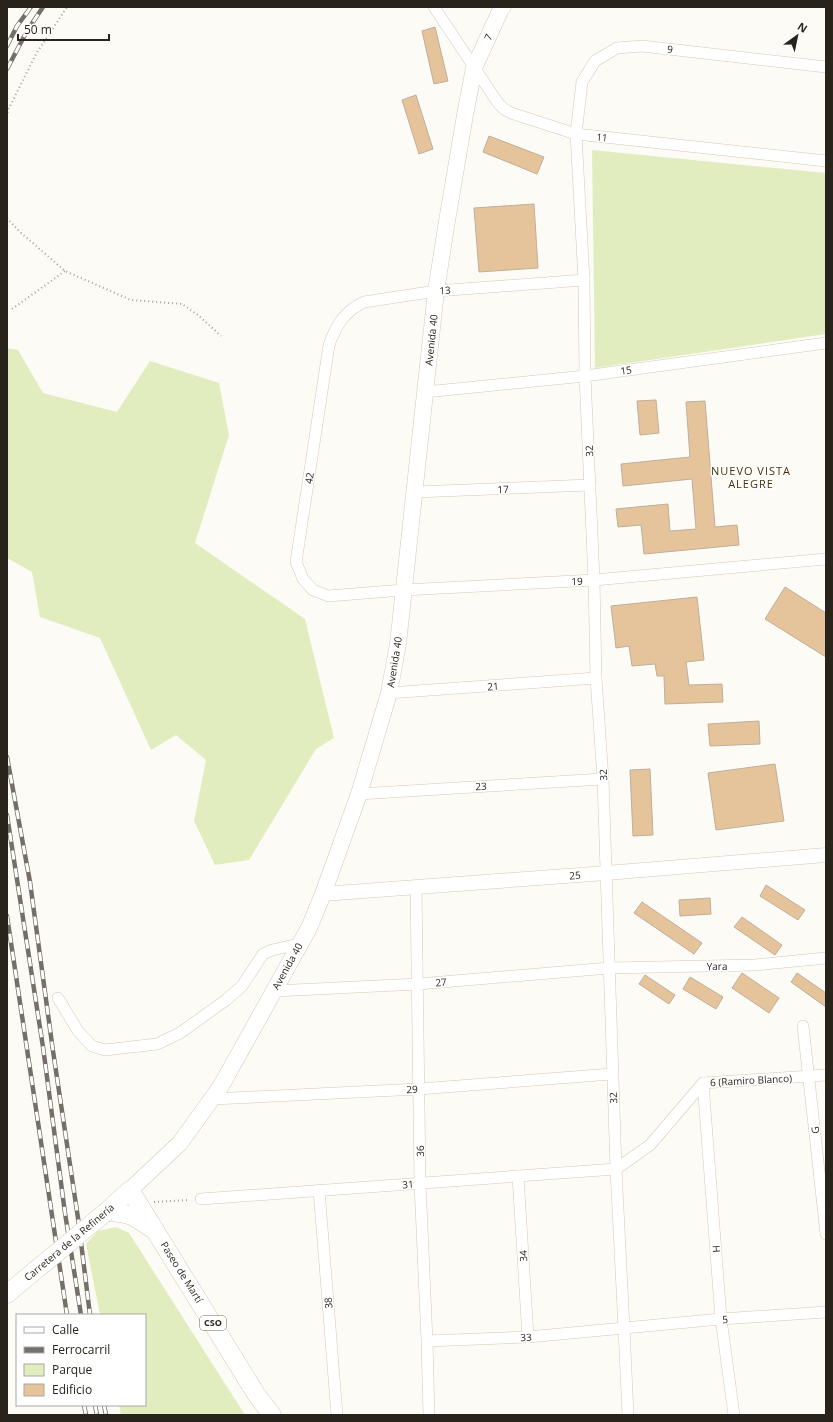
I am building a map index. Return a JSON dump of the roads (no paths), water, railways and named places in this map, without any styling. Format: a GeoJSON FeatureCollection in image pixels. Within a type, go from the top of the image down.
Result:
{"type":"FeatureCollection","features":[{"type":"Feature","properties":{"kind":"main road","name":"7"},"geometry":{"type":"LineString","coordinates":[[474,68],[503,7]]}},
{"type":"Feature","properties":{"kind":"main road","name":"Avenida 40"},"geometry":{"type":"LineString","coordinates":[[135,1197],[180,1143],[212,1100],[274,991],[309,928],[323,894],[359,794],[389,693],[398,644],[436,291],[462,130],[474,68]]}},
{"type":"Feature","properties":{"kind":"main road","name":"Carretera de la Refinería"},"geometry":{"type":"LineString","coordinates":[[7,1294],[106,1212],[135,1197]]}},
{"type":"Feature","properties":{"kind":"main road","name":"Paseo de Martí"},"geometry":{"type":"LineString","coordinates":[[135,1197],[256,1394],[272,1415]]}},
{"type":"Feature","properties":{"kind":"main road","name":"CSO"},"geometry":{"type":"LineString","coordinates":[[106,1212],[122,1212],[134,1216],[155,1230]]}},
{"type":"Feature","properties":{"kind":"street","name":"11"},"geometry":{"type":"LineString","coordinates":[[434,7],[498,103],[511,113],[576,134],[826,161]]}},
{"type":"Feature","properties":{"kind":"street","name":"9"},"geometry":{"type":"LineString","coordinates":[[576,134],[582,82],[595,61],[617,48],[642,46],[826,67]]}},
{"type":"Feature","properties":{"kind":"street","name":"32"},"geometry":{"type":"LineString","coordinates":[[576,134],[584,280],[585,376],[594,580],[596,678],[603,779],[612,1074],[628,1415]]}},
{"type":"Feature","properties":{"kind":"street","name":"13"},"geometry":{"type":"LineString","coordinates":[[329,344],[335,328],[347,313],[355,306],[364,302],[436,291],[584,280]]}},
{"type":"Feature","properties":{"kind":"street","name":"15"},"geometry":{"type":"LineString","coordinates":[[425,392],[585,376],[826,343]]}},
{"type":"Feature","properties":{"kind":"street","name":"42"},"geometry":{"type":"LineString","coordinates":[[328,596],[313,590],[302,579],[296,562],[329,344]]}},
{"type":"Feature","properties":{"kind":"street","name":"17"},"geometry":{"type":"LineString","coordinates":[[415,492],[590,485]]}},
{"type":"Feature","properties":{"kind":"street","name":"19"},"geometry":{"type":"LineString","coordinates":[[328,596],[403,590],[594,580],[826,559]]}},
{"type":"Feature","properties":{"kind":"street","name":"21"},"geometry":{"type":"LineString","coordinates":[[389,693],[596,678]]}},
{"type":"Feature","properties":{"kind":"street","name":"23"},"geometry":{"type":"LineString","coordinates":[[359,794],[603,779]]}},
{"type":"Feature","properties":{"kind":"street","name":"25"},"geometry":{"type":"LineString","coordinates":[[323,894],[826,855]]}},
{"type":"Feature","properties":{"kind":"street","name":"36"},"geometry":{"type":"LineString","coordinates":[[416,886],[420,1183],[428,1341],[429,1415]]}},
{"type":"Feature","properties":{"kind":"street"},"geometry":{"type":"LineString","coordinates":[[58,998],[78,1031],[92,1046],[105,1050],[157,1044],[180,1033],[226,1000],[242,986],[263,954],[272,950],[300,944]]}},
{"type":"Feature","properties":{"kind":"street","name":"Yara"},"geometry":{"type":"LineString","coordinates":[[608,968],[755,965],[826,958]]}},
{"type":"Feature","properties":{"kind":"street","name":"27"},"geometry":{"type":"LineString","coordinates":[[274,991],[418,984],[608,968]]}},
{"type":"Feature","properties":{"kind":"street","name":"G"},"geometry":{"type":"LineString","coordinates":[[804,1026],[826,1234]]}},
{"type":"Feature","properties":{"kind":"street","name":"29"},"geometry":{"type":"LineString","coordinates":[[212,1100],[419,1089],[612,1074]]}},
{"type":"Feature","properties":{"kind":"street","name":"6 (Ramiro Blanco)"},"geometry":{"type":"LineString","coordinates":[[616,1169],[650,1145],[703,1083],[826,1075]]}},
{"type":"Feature","properties":{"kind":"street","name":"H"},"geometry":{"type":"LineString","coordinates":[[703,1083],[722,1319],[734,1415]]}},
{"type":"Feature","properties":{"kind":"street","name":"31"},"geometry":{"type":"LineString","coordinates":[[201,1199],[616,1169]]}},
{"type":"Feature","properties":{"kind":"street","name":"34"},"geometry":{"type":"LineString","coordinates":[[518,1176],[528,1337]]}},
{"type":"Feature","properties":{"kind":"street","name":"38"},"geometry":{"type":"LineString","coordinates":[[319,1190],[337,1415]]}},
{"type":"Feature","properties":{"kind":"street","name":"5"},"geometry":{"type":"LineString","coordinates":[[624,1328],[722,1319],[826,1312]]}},
{"type":"Feature","properties":{"kind":"street","name":"33"},"geometry":{"type":"LineString","coordinates":[[428,1341],[528,1337],[624,1328]]}},
{"type":"Feature","properties":{"kind":"railway"},"geometry":{"type":"LineString","coordinates":[[7,46],[17,26],[31,7]]}},
{"type":"Feature","properties":{"kind":"railway"},"geometry":{"type":"LineString","coordinates":[[7,69],[27,31],[43,7]]}},
{"type":"Feature","properties":{"kind":"railway"},"geometry":{"type":"LineString","coordinates":[[7,757],[30,882],[78,1218],[90,1314]]}},
{"type":"Feature","properties":{"kind":"railway"},"geometry":{"type":"LineString","coordinates":[[7,815],[43,1047],[65,1213],[81,1314]]}},
{"type":"Feature","properties":{"kind":"railway"},"geometry":{"type":"LineString","coordinates":[[7,916],[67,1314]]}},
{"type":"Feature","properties":{"kind":"railway"},"geometry":{"type":"LineString","coordinates":[[84,1406],[86,1415]]}},
{"type":"Feature","properties":{"kind":"railway"},"geometry":{"type":"LineString","coordinates":[[95,1406],[97,1415]]}},
{"type":"Feature","properties":{"kind":"railway"},"geometry":{"type":"LineString","coordinates":[[104,1406],[106,1415]]}},
{"type":"Feature","properties":{"kind":"district","name":"NUEVO VISTA ALEGRE"},"geometry":{"type":"Point","coordinates":[751,477]}}]}
